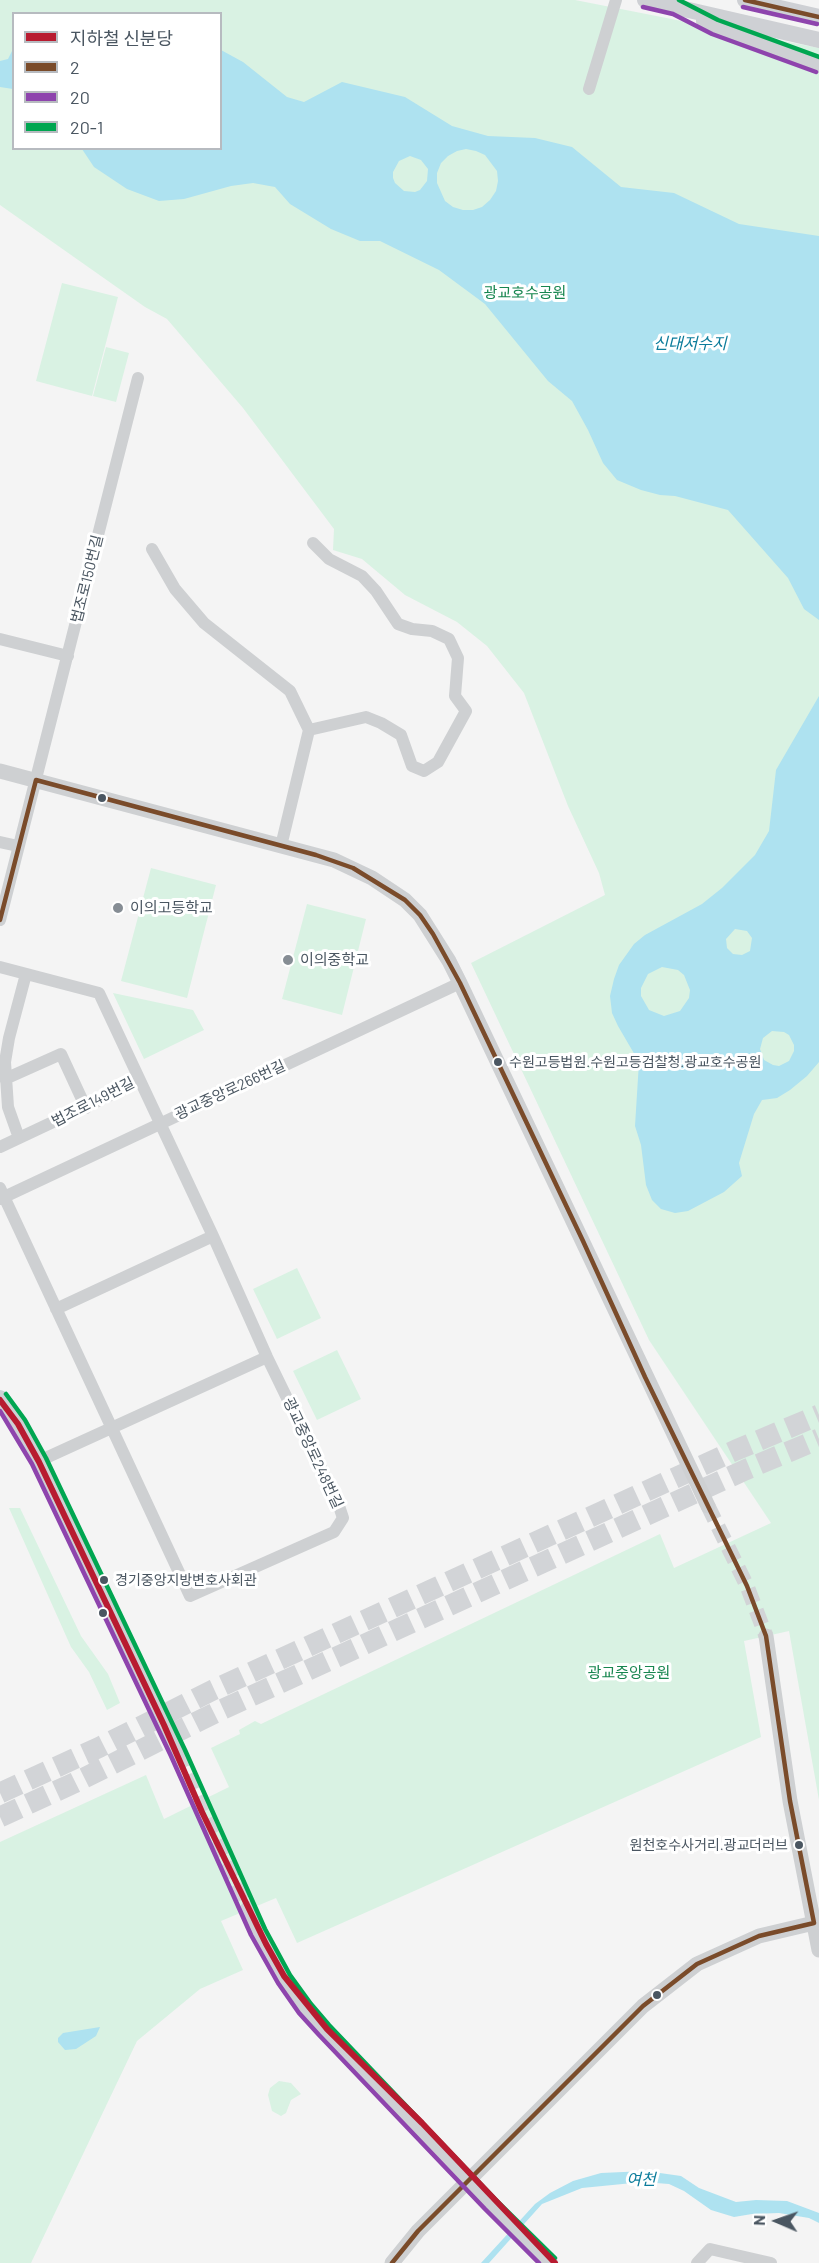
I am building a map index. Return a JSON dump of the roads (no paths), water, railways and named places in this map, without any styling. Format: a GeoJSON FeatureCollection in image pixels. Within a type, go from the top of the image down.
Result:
{"type":"FeatureCollection","features":[{"type":"Feature","properties":{"kind":"main road"},"geometry":{"type":"LineString","coordinates":[[645,0],[819,40]]}},
{"type":"Feature","properties":{"kind":"main road"},"geometry":{"type":"LineString","coordinates":[[745,0],[819,17]]}},
{"type":"Feature","properties":{"kind":"main road"},"geometry":{"type":"LineString","coordinates":[[676,7],[715,27],[819,65]]}},
{"type":"Feature","properties":{"kind":"main road"},"geometry":{"type":"LineString","coordinates":[[0,1398],[39,1461],[178,1753]]}},
{"type":"Feature","properties":{"kind":"main road"},"geometry":{"type":"LineString","coordinates":[[249,1909],[268,1953],[305,2009],[490,2204],[550,2263]]}},
{"type":"Feature","properties":{"kind":"street"},"geometry":{"type":"LineString","coordinates":[[589,89],[616,0]]}},
{"type":"Feature","properties":{"kind":"street","name":"법조로150번길"},"geometry":{"type":"LineString","coordinates":[[36,780],[138,378]]}},
{"type":"Feature","properties":{"kind":"street"},"geometry":{"type":"LineString","coordinates":[[309,730],[366,717],[401,735],[412,766],[424,771],[438,762],[466,711],[455,696],[458,658],[449,639],[432,631],[412,629],[398,624],[363,576],[329,560],[313,543]]}},
{"type":"Feature","properties":{"kind":"street"},"geometry":{"type":"LineString","coordinates":[[152,549],[175,589],[204,623],[290,691],[309,730],[281,846]]}},
{"type":"Feature","properties":{"kind":"street"},"geometry":{"type":"LineString","coordinates":[[0,639],[68,656]]}},
{"type":"Feature","properties":{"kind":"street"},"geometry":{"type":"LineString","coordinates":[[0,771],[316,855],[353,868],[405,900],[420,915],[460,983],[708,1506]]}},
{"type":"Feature","properties":{"kind":"street"},"geometry":{"type":"LineString","coordinates":[[0,920],[36,780]]}},
{"type":"Feature","properties":{"kind":"street"},"geometry":{"type":"LineString","coordinates":[[0,842],[18,846]]}},
{"type":"Feature","properties":{"kind":"street","name":"법조로149번길"},"geometry":{"type":"LineString","coordinates":[[0,967],[99,993],[140,1081],[0,1148]]}},
{"type":"Feature","properties":{"kind":"street"},"geometry":{"type":"LineString","coordinates":[[19,1138],[8,1107],[5,1062],[26,974]]}},
{"type":"Feature","properties":{"kind":"street","name":"광교중앙로266번길"},"geometry":{"type":"LineString","coordinates":[[1,1195],[460,983]]}},
{"type":"Feature","properties":{"kind":"street"},"geometry":{"type":"LineString","coordinates":[[5,1079],[62,1054],[86,1108]]}},
{"type":"Feature","properties":{"kind":"street","name":"광교중앙로248번길"},"geometry":{"type":"LineString","coordinates":[[1,1195],[190,1596],[334,1532],[343,1518],[338,1503],[267,1357],[140,1081]]}},
{"type":"Feature","properties":{"kind":"street"},"geometry":{"type":"LineString","coordinates":[[56,1309],[213,1236]]}},
{"type":"Feature","properties":{"kind":"street"},"geometry":{"type":"LineString","coordinates":[[39,1461],[267,1357]]}},
{"type":"Feature","properties":{"kind":"street"},"geometry":{"type":"LineString","coordinates":[[766,1636],[790,1801],[819,1950]]}},
{"type":"Feature","properties":{"kind":"street"},"geometry":{"type":"LineString","coordinates":[[392,2263],[418,2231],[643,2006],[697,1964],[759,1936],[814,1923]]}},
{"type":"Feature","properties":{"kind":"street"},"geometry":{"type":"LineString","coordinates":[[696,2263],[710,2249],[771,2263]]}},
{"type":"Feature","properties":{"kind":"water"},"geometry":{"type":"Polygon","coordinates":[[[12,51],[12,89],[0,87],[0,61],[8,59],[12,51]]]}},
{"type":"Feature","properties":{"kind":"water","name":"신대저수지"},"geometry":{"type":"Polygon","coordinates":[[[222,51],[243,62],[287,97],[304,102],[342,82],[405,97],[452,126],[488,136],[535,138],[572,147],[621,187],[674,193],[739,224],[819,236],[819,620],[804,609],[788,578],[728,510],[641,490],[617,480],[603,463],[572,401],[548,381],[485,304],[439,270],[380,241],[360,241],[331,229],[290,204],[275,187],[253,183],[231,186],[184,199],[159,201],[127,189],[94,167],[83,150],[222,150],[222,51]],[[466,149],[457,151],[441,163],[437,173],[437,183],[445,201],[453,207],[473,210],[482,207],[496,191],[497,171],[485,155],[466,149]],[[410,156],[399,161],[393,172],[393,178],[404,191],[420,190],[427,181],[428,169],[421,160],[410,156]]]}},
{"type":"Feature","properties":{"kind":"water"},"geometry":{"type":"Polygon","coordinates":[[[819,696],[819,1062],[790,1090],[777,1098],[762,1100],[754,1114],[739,1163],[742,1176],[724,1192],[688,1211],[675,1213],[661,1209],[652,1200],[646,1185],[641,1145],[635,1126],[639,1062],[612,1013],[610,996],[619,965],[634,944],[645,935],[702,904],[722,888],[755,855],[769,831],[776,770],[819,696]],[[735,929],[726,939],[727,948],[733,954],[742,955],[750,951],[752,938],[747,931],[735,929]],[[662,967],[648,974],[641,988],[641,996],[649,1010],[664,1016],[680,1011],[689,998],[690,990],[684,975],[678,970],[662,967]],[[772,1031],[763,1038],[760,1049],[764,1060],[779,1066],[789,1061],[794,1045],[789,1035],[772,1031]]]}},
{"type":"Feature","properties":{"kind":"water"},"geometry":{"type":"Polygon","coordinates":[[[100,2027],[96,2036],[76,2049],[65,2050],[58,2042],[58,2038],[63,2033],[100,2027]]]}},
{"type":"Feature","properties":{"kind":"water","name":"여천"},"geometry":{"type":"Polygon","coordinates":[[[646,2171],[681,2176],[699,2188],[736,2202],[787,2201],[819,2213],[819,2223],[809,2218],[779,2213],[734,2217],[711,2210],[684,2191],[669,2184],[643,2182],[582,2188],[542,2204],[489,2263],[481,2263],[535,2204],[550,2193],[573,2181],[601,2173],[646,2171]]]}},
{"type":"Feature","properties":{"kind":"tunnel"},"geometry":{"type":"LineString","coordinates":[[0,1793],[100,1747],[213,1690],[736,1450],[819,1415]]}},
{"type":"Feature","properties":{"kind":"tunnel"},"geometry":{"type":"LineString","coordinates":[[0,1817],[221,1710],[745,1470],[819,1439]]}},
{"type":"Feature","properties":{"kind":"tunnel"},"geometry":{"type":"LineString","coordinates":[[708,1506],[747,1586],[766,1636]]}},
{"type":"Feature","properties":{"kind":"tunnel"},"geometry":{"type":"LineString","coordinates":[[178,1753],[248,1909]]}},
{"type":"Feature","properties":{"kind":"metro line","name":"신분당"},"geometry":{"type":"LineString","coordinates":[[0,1400],[18,1424],[39,1462],[164,1725],[202,1812],[284,1976],[327,2029],[422,2123],[555,2263]]}},
{"type":"Feature","properties":{"kind":"place","name":"이의고등학교"},"geometry":{"type":"Point","coordinates":[118,908]}},
{"type":"Feature","properties":{"kind":"place","name":"이의중학교"},"geometry":{"type":"Point","coordinates":[288,960]}},
{"type":"Feature","properties":{"kind":"place","name":"수원고등법원.수원고등검찰청.광교호수공원"},"geometry":{"type":"Point","coordinates":[498,1062]}},
{"type":"Feature","properties":{"kind":"place","name":"경기중앙지방변호사회관"},"geometry":{"type":"Point","coordinates":[104,1580]}},
{"type":"Feature","properties":{"kind":"place","name":"원천호수사거리.광교더러브"},"geometry":{"type":"Point","coordinates":[799,1845]}},
{"type":"Feature","properties":{"kind":"park label","name":"광교호수공원"},"geometry":{"type":"Point","coordinates":[525,293]}},
{"type":"Feature","properties":{"kind":"park label","name":"광교중앙공원"},"geometry":{"type":"Point","coordinates":[629,1673]}}]}
